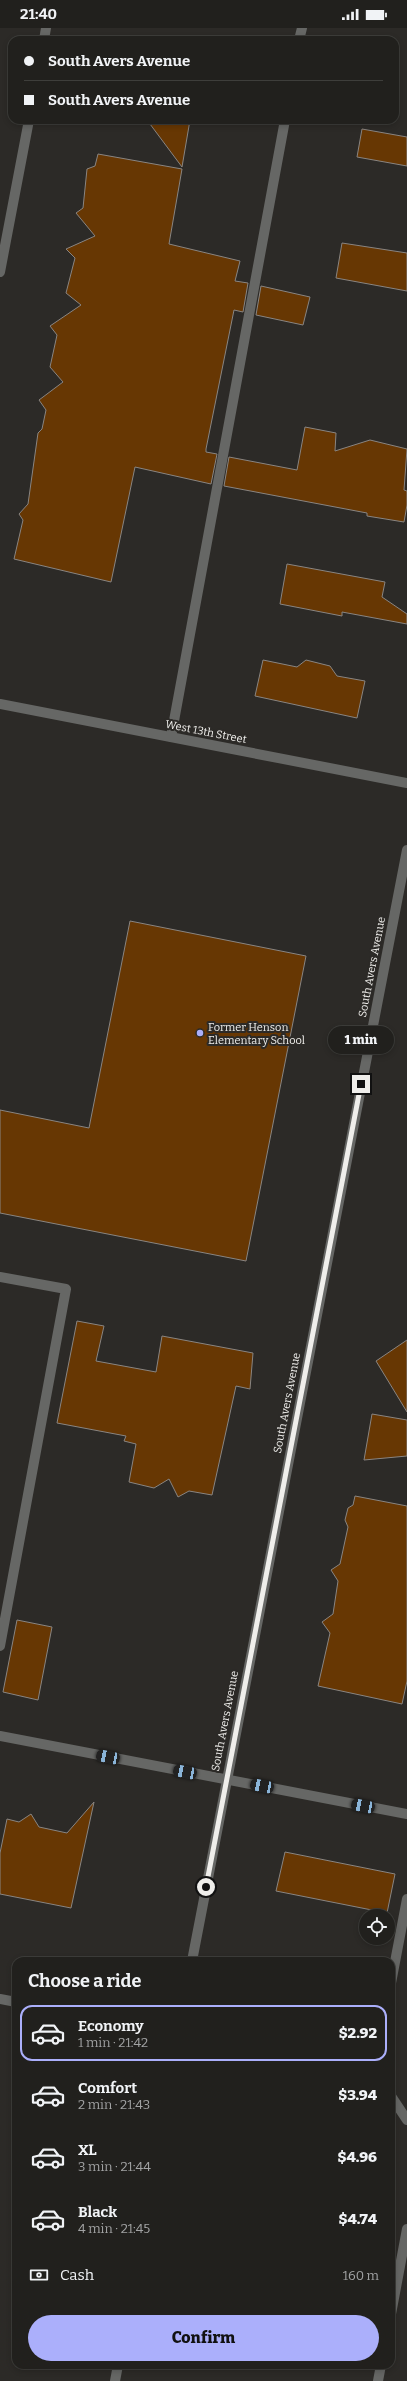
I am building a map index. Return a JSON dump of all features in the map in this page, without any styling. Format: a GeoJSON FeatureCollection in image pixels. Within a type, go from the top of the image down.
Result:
{"type":"FeatureCollection","features":[{"type":"Feature","properties":{"kind":"street"},"geometry":{"type":"LineString","coordinates":[[0,272],[28,124]]}},
{"type":"Feature","properties":{"kind":"street"},"geometry":{"type":"LineString","coordinates":[[171,737],[284,124]]}},
{"type":"Feature","properties":{"kind":"street","name":"West 13th Street"},"geometry":{"type":"LineString","coordinates":[[0,704],[407,783]]}},
{"type":"Feature","properties":{"kind":"street","name":"South Avers Avenue"},"geometry":{"type":"LineString","coordinates":[[193,1957],[407,850]]}},
{"type":"Feature","properties":{"kind":"street"},"geometry":{"type":"LineString","coordinates":[[0,1277],[66,1289],[0,1646]]}},
{"type":"Feature","properties":{"kind":"street"},"geometry":{"type":"LineString","coordinates":[[0,1736],[407,1814]]}},
{"type":"Feature","properties":{"kind":"street"},"geometry":{"type":"LineString","coordinates":[[395,1961],[407,1899]]}},
{"type":"Feature","properties":{"kind":"street"},"geometry":{"type":"LineString","coordinates":[[0,1999],[12,2001]]}},
{"type":"Feature","properties":{"kind":"street"},"geometry":{"type":"LineString","coordinates":[[395,2102],[407,2120]]}},
{"type":"Feature","properties":{"kind":"street"},"geometry":{"type":"LineString","coordinates":[[395,2293],[407,2229]]}},
{"type":"Feature","properties":{"kind":"street"},"geometry":{"type":"LineString","coordinates":[[115,2381],[117,2369]]}},
{"type":"Feature","properties":{"kind":"street"},"geometry":{"type":"LineString","coordinates":[[378,2381],[380,2369]]}},
{"type":"Feature","properties":{"kind":"building"},"geometry":{"type":"Polygon","coordinates":[[[150,124],[189,124],[182,167],[150,124]]]}},
{"type":"Feature","properties":{"kind":"building"},"geometry":{"type":"Polygon","coordinates":[[[362,129],[407,137],[407,166],[357,157],[362,129]]]}},
{"type":"Feature","properties":{"kind":"building"},"geometry":{"type":"Polygon","coordinates":[[[98,154],[182,169],[169,244],[240,261],[235,281],[248,283],[243,312],[234,310],[206,449],[206,452],[217,454],[211,484],[135,467],[111,582],[14,559],[23,520],[19,514],[28,504],[38,433],[42,429],[46,410],[39,400],[63,382],[50,367],[57,335],[50,326],[81,305],[66,293],[75,258],[66,249],[95,236],[76,213],[83,208],[87,169],[95,166],[98,154]]]}},
{"type":"Feature","properties":{"kind":"building"},"geometry":{"type":"Polygon","coordinates":[[[342,243],[407,253],[407,291],[336,278],[342,243]]]}},
{"type":"Feature","properties":{"kind":"building"},"geometry":{"type":"Polygon","coordinates":[[[261,286],[310,297],[303,325],[256,315],[261,286]]]}},
{"type":"Feature","properties":{"kind":"building"},"geometry":{"type":"Polygon","coordinates":[[[305,427],[336,433],[335,451],[370,440],[407,449],[404,490],[407,491],[407,505],[404,522],[367,516],[367,513],[224,486],[229,457],[297,470],[305,427]]]}},
{"type":"Feature","properties":{"kind":"building"},"geometry":{"type":"Polygon","coordinates":[[[287,564],[385,582],[382,597],[407,614],[407,624],[342,612],[342,616],[280,604],[287,564]]]}},
{"type":"Feature","properties":{"kind":"building"},"geometry":{"type":"Polygon","coordinates":[[[263,660],[297,667],[306,660],[330,666],[337,676],[365,681],[357,718],[255,696],[263,660]]]}},
{"type":"Feature","properties":{"kind":"building","name":"Former Henson Elementary School"},"geometry":{"type":"Polygon","coordinates":[[[130,921],[306,956],[246,1261],[0,1213],[0,1110],[89,1128],[130,921]]]}},
{"type":"Feature","properties":{"kind":"building"},"geometry":{"type":"Polygon","coordinates":[[[77,1321],[104,1326],[96,1361],[156,1372],[162,1336],[253,1353],[250,1389],[236,1386],[212,1495],[189,1491],[178,1497],[169,1479],[154,1488],[129,1482],[136,1444],[124,1441],[126,1436],[57,1423],[77,1321]]]}},
{"type":"Feature","properties":{"kind":"building"},"geometry":{"type":"Polygon","coordinates":[[[407,1340],[407,1412],[376,1361],[407,1340]]]}},
{"type":"Feature","properties":{"kind":"building"},"geometry":{"type":"Polygon","coordinates":[[[372,1414],[407,1420],[407,1456],[364,1460],[372,1414]]]}},
{"type":"Feature","properties":{"kind":"building"},"geometry":{"type":"Polygon","coordinates":[[[355,1496],[407,1506],[407,1681],[402,1704],[318,1686],[330,1633],[322,1622],[333,1614],[338,1581],[331,1570],[340,1564],[348,1527],[345,1520],[348,1508],[353,1505],[355,1496]]]}},
{"type":"Feature","properties":{"kind":"building"},"geometry":{"type":"Polygon","coordinates":[[[17,1620],[52,1627],[38,1700],[3,1692],[17,1620]]]}},
{"type":"Feature","properties":{"kind":"building"},"geometry":{"type":"Polygon","coordinates":[[[94,1802],[71,1908],[0,1894],[0,1853],[7,1819],[19,1822],[31,1814],[39,1827],[67,1833],[94,1802]]]}},
{"type":"Feature","properties":{"kind":"building"},"geometry":{"type":"Polygon","coordinates":[[[285,1852],[395,1874],[388,1909],[367,1909],[276,1891],[285,1852]]]}},
{"type":"Feature","properties":{"kind":"place","name":"Former Henson Elementary School"},"geometry":{"type":"Point","coordinates":[200,1033]}},
{"type":"Feature","properties":{"kind":"route"},"geometry":{"type":"LineString","coordinates":[[206,1887],[361,1084]]}}]}
